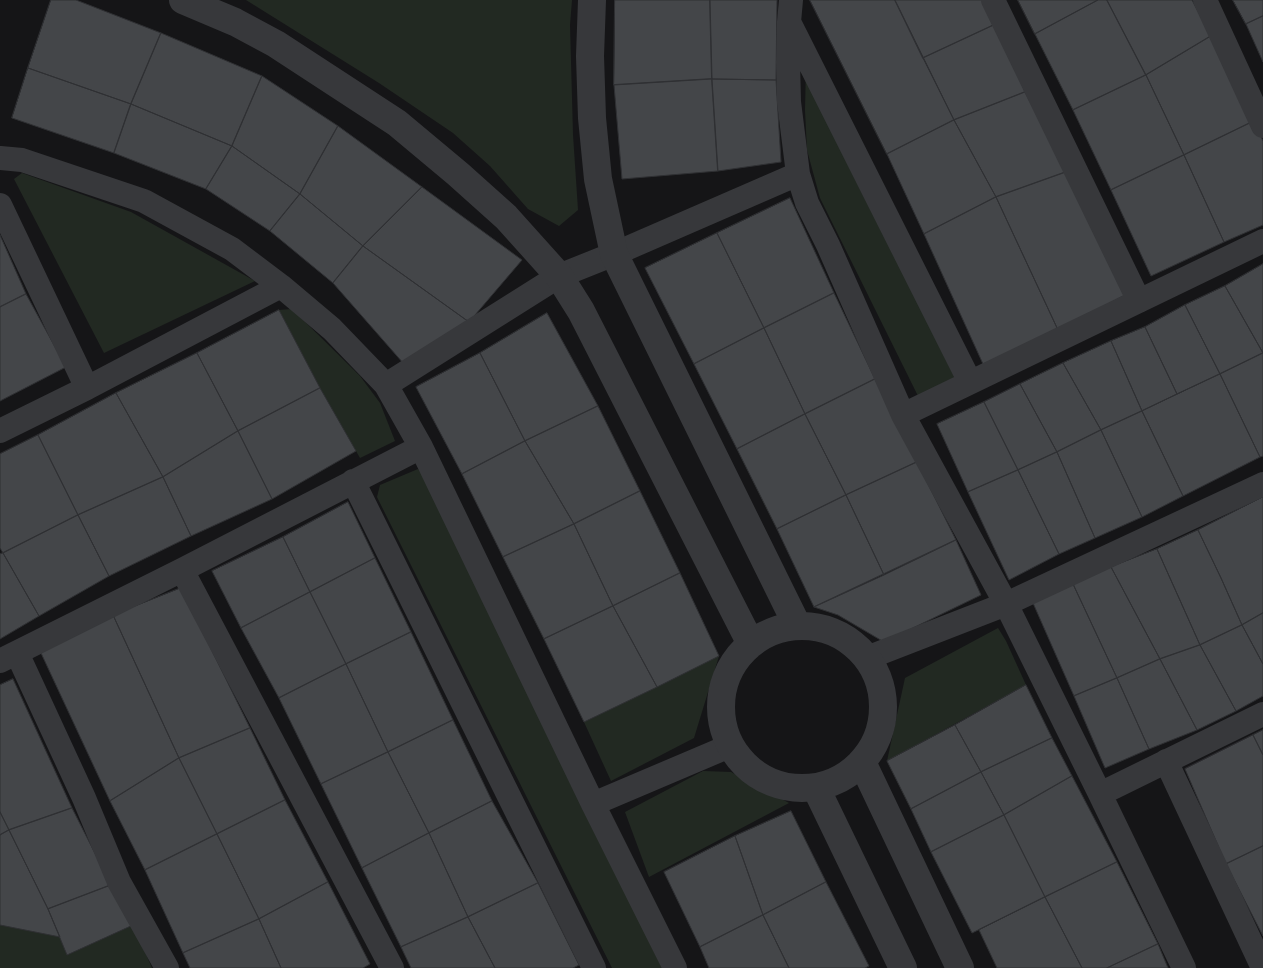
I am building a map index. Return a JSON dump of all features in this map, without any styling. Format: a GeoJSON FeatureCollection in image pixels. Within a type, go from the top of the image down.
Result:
{"type":"FeatureCollection","features":[{"type":"Feature","properties":{"kind":"street"},"geometry":{"type":"LineString","coordinates":[[183,0],[234,22],[276,44],[397,123],[506,217],[559,276],[581,311],[751,644]]}},
{"type":"Feature","properties":{"kind":"street"},"geometry":{"type":"LineString","coordinates":[[592,0],[590,56],[592,118],[598,179],[614,254],[797,625]]}},
{"type":"Feature","properties":{"kind":"street"},"geometry":{"type":"LineString","coordinates":[[993,0],[1139,301]]}},
{"type":"Feature","properties":{"kind":"street"},"geometry":{"type":"LineString","coordinates":[[1204,0],[1263,126]]}},
{"type":"Feature","properties":{"kind":"street"},"geometry":{"type":"LineString","coordinates":[[790,11],[970,382]]}},
{"type":"Feature","properties":{"kind":"street"},"geometry":{"type":"LineString","coordinates":[[790,11],[788,62],[790,102],[798,174],[808,203],[903,415],[1006,604],[1184,968]]}},
{"type":"Feature","properties":{"kind":"street"},"geometry":{"type":"LineString","coordinates":[[0,158],[22,160],[144,201],[232,249],[281,286],[332,329],[386,385],[421,447],[593,804],[675,968]]}},
{"type":"Feature","properties":{"kind":"street"},"geometry":{"type":"LineString","coordinates":[[386,385],[559,276],[798,174]]}},
{"type":"Feature","properties":{"kind":"street"},"geometry":{"type":"LineString","coordinates":[[0,205],[87,388]]}},
{"type":"Feature","properties":{"kind":"street"},"geometry":{"type":"LineString","coordinates":[[903,415],[1263,241]]}},
{"type":"Feature","properties":{"kind":"street"},"geometry":{"type":"LineString","coordinates":[[0,431],[87,388],[281,286]]}},
{"type":"Feature","properties":{"kind":"street"},"geometry":{"type":"LineString","coordinates":[[166,968],[119,882],[84,798],[8,657],[421,447]]}},
{"type":"Feature","properties":{"kind":"street"},"geometry":{"type":"LineString","coordinates":[[353,482],[594,968]]}},
{"type":"Feature","properties":{"kind":"street"},"geometry":{"type":"LineString","coordinates":[[867,658],[1006,604],[1263,484]]}},
{"type":"Feature","properties":{"kind":"street"},"geometry":{"type":"LineString","coordinates":[[182,570],[392,968]]}},
{"type":"Feature","properties":{"kind":"street"},"geometry":{"type":"LineString","coordinates":[[797,625],[827,629],[850,640],[867,658],[880,683],[884,711],[878,738],[862,762],[841,779],[816,788],[792,788],[769,782],[749,769],[732,745],[724,729],[721,706],[725,683],[735,661],[751,644],[766,634],[784,627],[797,625]]}},
{"type":"Feature","properties":{"kind":"street"},"geometry":{"type":"LineString","coordinates":[[1100,794],[1263,714]]}},
{"type":"Feature","properties":{"kind":"street"},"geometry":{"type":"LineString","coordinates":[[593,804],[732,745]]}},
{"type":"Feature","properties":{"kind":"street"},"geometry":{"type":"LineString","coordinates":[[862,762],[960,968]]}},
{"type":"Feature","properties":{"kind":"street"},"geometry":{"type":"LineString","coordinates":[[1166,762],[1263,968]]}},
{"type":"Feature","properties":{"kind":"street"},"geometry":{"type":"LineString","coordinates":[[816,788],[903,968]]}},
{"type":"Feature","properties":{"kind":"shaded area"},"geometry":{"type":"Polygon","coordinates":[[[246,0],[572,0],[570,25],[573,135],[578,210],[559,226],[528,209],[490,166],[453,133],[379,83],[246,0]]]}},
{"type":"Feature","properties":{"kind":"shaded area"},"geometry":{"type":"Polygon","coordinates":[[[806,68],[961,377],[918,396],[820,198],[807,150],[805,110],[806,68]]]}},
{"type":"Feature","properties":{"kind":"shaded area"},"geometry":{"type":"Polygon","coordinates":[[[22,173],[131,212],[255,281],[104,353],[14,179],[22,173]]]}},
{"type":"Feature","properties":{"kind":"shaded area"},"geometry":{"type":"Polygon","coordinates":[[[292,309],[360,376],[380,403],[395,441],[360,458],[279,310],[292,309]]]}},
{"type":"Feature","properties":{"kind":"shaded area"},"geometry":{"type":"Polygon","coordinates":[[[418,469],[425,478],[662,968],[612,968],[377,497],[380,485],[418,469]]]}},
{"type":"Feature","properties":{"kind":"shaded area"},"geometry":{"type":"Polygon","coordinates":[[[998,628],[1026,685],[887,761],[905,678],[998,628]]]}},
{"type":"Feature","properties":{"kind":"shaded area"},"geometry":{"type":"Polygon","coordinates":[[[719,656],[694,738],[611,781],[584,722],[719,656]]]}},
{"type":"Feature","properties":{"kind":"shaded area"},"geometry":{"type":"Polygon","coordinates":[[[703,771],[731,772],[789,803],[649,877],[625,812],[703,771]]]}},
{"type":"Feature","properties":{"kind":"shaded area"},"geometry":{"type":"Polygon","coordinates":[[[0,925],[60,937],[67,955],[133,925],[152,968],[0,968],[0,925]]]}},
{"type":"Feature","properties":{"kind":"building"},"geometry":{"type":"Polygon","coordinates":[[[51,0],[76,0],[161,33],[131,104],[28,68],[51,0]]]}},
{"type":"Feature","properties":{"kind":"building"},"geometry":{"type":"Polygon","coordinates":[[[615,0],[710,0],[712,79],[614,85],[615,0]]]}},
{"type":"Feature","properties":{"kind":"building"},"geometry":{"type":"Polygon","coordinates":[[[710,0],[777,0],[776,80],[712,79],[710,0]]]}},
{"type":"Feature","properties":{"kind":"building"},"geometry":{"type":"Polygon","coordinates":[[[810,0],[895,0],[954,120],[887,154],[810,0]]]}},
{"type":"Feature","properties":{"kind":"building"},"geometry":{"type":"Polygon","coordinates":[[[895,0],[983,0],[996,24],[923,58],[895,0]]]}},
{"type":"Feature","properties":{"kind":"building"},"geometry":{"type":"Polygon","coordinates":[[[1018,0],[1098,0],[1035,34],[1018,0]]]}},
{"type":"Feature","properties":{"kind":"building"},"geometry":{"type":"Polygon","coordinates":[[[1098,0],[1107,0],[1146,75],[1073,110],[1035,34],[1098,0]]]}},
{"type":"Feature","properties":{"kind":"building"},"geometry":{"type":"Polygon","coordinates":[[[1107,0],[1192,0],[1211,36],[1146,75],[1107,0]]]}},
{"type":"Feature","properties":{"kind":"building"},"geometry":{"type":"Polygon","coordinates":[[[1233,0],[1263,0],[1263,16],[1246,24],[1233,0]]]}},
{"type":"Feature","properties":{"kind":"building"},"geometry":{"type":"Polygon","coordinates":[[[1263,16],[1263,62],[1246,24],[1263,16]]]}},
{"type":"Feature","properties":{"kind":"building"},"geometry":{"type":"Polygon","coordinates":[[[996,24],[1025,92],[954,120],[923,58],[996,24]]]}},
{"type":"Feature","properties":{"kind":"building"},"geometry":{"type":"Polygon","coordinates":[[[161,33],[262,76],[232,146],[131,104],[161,33]]]}},
{"type":"Feature","properties":{"kind":"building"},"geometry":{"type":"Polygon","coordinates":[[[1211,36],[1254,121],[1184,155],[1146,75],[1211,36]]]}},
{"type":"Feature","properties":{"kind":"building"},"geometry":{"type":"Polygon","coordinates":[[[28,68],[131,104],[114,153],[12,118],[28,68]]]}},
{"type":"Feature","properties":{"kind":"building"},"geometry":{"type":"Polygon","coordinates":[[[1146,75],[1184,155],[1111,190],[1073,110],[1146,75]]]}},
{"type":"Feature","properties":{"kind":"building"},"geometry":{"type":"Polygon","coordinates":[[[262,76],[338,126],[300,194],[232,146],[262,76]]]}},
{"type":"Feature","properties":{"kind":"building"},"geometry":{"type":"Polygon","coordinates":[[[712,79],[776,80],[781,162],[718,171],[712,79]]]}},
{"type":"Feature","properties":{"kind":"building"},"geometry":{"type":"Polygon","coordinates":[[[712,79],[718,171],[622,179],[614,85],[712,79]]]}},
{"type":"Feature","properties":{"kind":"building"},"geometry":{"type":"Polygon","coordinates":[[[1025,92],[1066,172],[996,197],[954,120],[1025,92]]]}},
{"type":"Feature","properties":{"kind":"building"},"geometry":{"type":"Polygon","coordinates":[[[131,104],[232,146],[206,189],[114,153],[131,104]]]}},
{"type":"Feature","properties":{"kind":"building"},"geometry":{"type":"Polygon","coordinates":[[[954,120],[996,197],[924,234],[887,154],[954,120]]]}},
{"type":"Feature","properties":{"kind":"building"},"geometry":{"type":"Polygon","coordinates":[[[1254,121],[1263,141],[1263,225],[1224,242],[1184,155],[1254,121]]]}},
{"type":"Feature","properties":{"kind":"building"},"geometry":{"type":"Polygon","coordinates":[[[338,126],[422,187],[363,246],[300,194],[338,126]]]}},
{"type":"Feature","properties":{"kind":"building"},"geometry":{"type":"Polygon","coordinates":[[[232,146],[300,194],[270,231],[206,189],[232,146]]]}},
{"type":"Feature","properties":{"kind":"building"},"geometry":{"type":"Polygon","coordinates":[[[1184,155],[1224,242],[1151,276],[1111,190],[1184,155]]]}},
{"type":"Feature","properties":{"kind":"building"},"geometry":{"type":"Polygon","coordinates":[[[1066,172],[1127,294],[1058,330],[996,197],[1066,172]]]}},
{"type":"Feature","properties":{"kind":"building"},"geometry":{"type":"Polygon","coordinates":[[[422,187],[522,260],[469,322],[363,246],[422,187]]]}},
{"type":"Feature","properties":{"kind":"building"},"geometry":{"type":"Polygon","coordinates":[[[300,194],[363,246],[333,283],[270,231],[300,194]]]}},
{"type":"Feature","properties":{"kind":"building"},"geometry":{"type":"Polygon","coordinates":[[[996,197],[1058,330],[983,364],[924,234],[996,197]]]}},
{"type":"Feature","properties":{"kind":"building"},"geometry":{"type":"Polygon","coordinates":[[[790,198],[834,293],[764,328],[717,233],[790,198]]]}},
{"type":"Feature","properties":{"kind":"building"},"geometry":{"type":"Polygon","coordinates":[[[717,233],[764,328],[694,364],[645,268],[717,233]]]}},
{"type":"Feature","properties":{"kind":"building"},"geometry":{"type":"Polygon","coordinates":[[[0,235],[26,294],[0,307],[0,235]]]}},
{"type":"Feature","properties":{"kind":"building"},"geometry":{"type":"Polygon","coordinates":[[[363,246],[469,322],[404,364],[333,283],[363,246]]]}},
{"type":"Feature","properties":{"kind":"building"},"geometry":{"type":"Polygon","coordinates":[[[1263,264],[1263,353],[1225,286],[1263,264]]]}},
{"type":"Feature","properties":{"kind":"building"},"geometry":{"type":"Polygon","coordinates":[[[1225,286],[1263,353],[1220,374],[1185,305],[1225,286]]]}},
{"type":"Feature","properties":{"kind":"building"},"geometry":{"type":"Polygon","coordinates":[[[834,293],[875,379],[805,414],[764,328],[834,293]]]}},
{"type":"Feature","properties":{"kind":"building"},"geometry":{"type":"Polygon","coordinates":[[[26,294],[66,367],[0,401],[0,307],[26,294]]]}},
{"type":"Feature","properties":{"kind":"building"},"geometry":{"type":"Polygon","coordinates":[[[1185,305],[1220,374],[1177,394],[1145,327],[1185,305]]]}},
{"type":"Feature","properties":{"kind":"building"},"geometry":{"type":"Polygon","coordinates":[[[279,310],[320,388],[238,431],[197,353],[279,310]]]}},
{"type":"Feature","properties":{"kind":"building"},"geometry":{"type":"Polygon","coordinates":[[[547,313],[598,406],[525,441],[480,353],[547,313]]]}},
{"type":"Feature","properties":{"kind":"building"},"geometry":{"type":"Polygon","coordinates":[[[1145,327],[1177,394],[1142,411],[1111,341],[1145,327]]]}},
{"type":"Feature","properties":{"kind":"building"},"geometry":{"type":"Polygon","coordinates":[[[764,328],[805,414],[737,449],[694,364],[764,328]]]}},
{"type":"Feature","properties":{"kind":"building"},"geometry":{"type":"Polygon","coordinates":[[[1111,341],[1142,411],[1101,430],[1063,363],[1111,341]]]}},
{"type":"Feature","properties":{"kind":"building"},"geometry":{"type":"Polygon","coordinates":[[[197,353],[238,431],[163,477],[116,393],[197,353]]]}},
{"type":"Feature","properties":{"kind":"building"},"geometry":{"type":"Polygon","coordinates":[[[480,353],[525,441],[462,474],[416,387],[480,353]]]}},
{"type":"Feature","properties":{"kind":"building"},"geometry":{"type":"Polygon","coordinates":[[[1263,353],[1263,456],[1260,457],[1220,374],[1263,353]]]}},
{"type":"Feature","properties":{"kind":"building"},"geometry":{"type":"Polygon","coordinates":[[[1063,363],[1101,430],[1057,452],[1020,384],[1063,363]]]}},
{"type":"Feature","properties":{"kind":"building"},"geometry":{"type":"Polygon","coordinates":[[[1220,374],[1260,457],[1183,496],[1142,411],[1220,374]]]}},
{"type":"Feature","properties":{"kind":"building"},"geometry":{"type":"Polygon","coordinates":[[[875,379],[917,462],[846,495],[805,414],[875,379]]]}},
{"type":"Feature","properties":{"kind":"building"},"geometry":{"type":"Polygon","coordinates":[[[1020,384],[1057,452],[1018,470],[984,402],[1020,384]]]}},
{"type":"Feature","properties":{"kind":"building"},"geometry":{"type":"Polygon","coordinates":[[[320,388],[356,451],[272,499],[238,431],[320,388]]]}},
{"type":"Feature","properties":{"kind":"building"},"geometry":{"type":"Polygon","coordinates":[[[116,393],[163,477],[78,515],[38,435],[116,393]]]}},
{"type":"Feature","properties":{"kind":"building"},"geometry":{"type":"Polygon","coordinates":[[[984,402],[1018,470],[968,492],[937,424],[984,402]]]}},
{"type":"Feature","properties":{"kind":"building"},"geometry":{"type":"Polygon","coordinates":[[[598,406],[640,491],[574,524],[525,441],[598,406]]]}},
{"type":"Feature","properties":{"kind":"building"},"geometry":{"type":"Polygon","coordinates":[[[1142,411],[1183,496],[1142,517],[1101,430],[1142,411]]]}},
{"type":"Feature","properties":{"kind":"building"},"geometry":{"type":"Polygon","coordinates":[[[805,414],[846,495],[777,529],[737,449],[805,414]]]}},
{"type":"Feature","properties":{"kind":"building"},"geometry":{"type":"Polygon","coordinates":[[[1101,430],[1142,517],[1095,538],[1057,452],[1101,430]]]}},
{"type":"Feature","properties":{"kind":"building"},"geometry":{"type":"Polygon","coordinates":[[[238,431],[272,499],[191,536],[163,477],[238,431]]]}},
{"type":"Feature","properties":{"kind":"building"},"geometry":{"type":"Polygon","coordinates":[[[38,435],[78,515],[3,553],[0,548],[0,454],[38,435]]]}},
{"type":"Feature","properties":{"kind":"building"},"geometry":{"type":"Polygon","coordinates":[[[525,441],[574,524],[503,557],[462,474],[525,441]]]}},
{"type":"Feature","properties":{"kind":"building"},"geometry":{"type":"Polygon","coordinates":[[[1057,452],[1095,538],[1059,554],[1018,470],[1057,452]]]}},
{"type":"Feature","properties":{"kind":"building"},"geometry":{"type":"Polygon","coordinates":[[[917,462],[956,540],[884,575],[846,495],[917,462]]]}},
{"type":"Feature","properties":{"kind":"building"},"geometry":{"type":"Polygon","coordinates":[[[1018,470],[1059,554],[1009,580],[968,492],[1018,470]]]}},
{"type":"Feature","properties":{"kind":"building"},"geometry":{"type":"Polygon","coordinates":[[[163,477],[191,536],[109,576],[78,515],[163,477]]]}},
{"type":"Feature","properties":{"kind":"building"},"geometry":{"type":"Polygon","coordinates":[[[640,491],[680,573],[613,606],[574,524],[640,491]]]}},
{"type":"Feature","properties":{"kind":"building"},"geometry":{"type":"Polygon","coordinates":[[[846,495],[884,575],[814,607],[777,529],[846,495]]]}},
{"type":"Feature","properties":{"kind":"building"},"geometry":{"type":"Polygon","coordinates":[[[1263,497],[1263,613],[1242,625],[1198,530],[1263,497]]]}},
{"type":"Feature","properties":{"kind":"building"},"geometry":{"type":"Polygon","coordinates":[[[348,502],[375,558],[310,592],[283,537],[348,502]]]}},
{"type":"Feature","properties":{"kind":"building"},"geometry":{"type":"Polygon","coordinates":[[[78,515],[109,576],[39,616],[3,553],[78,515]]]}},
{"type":"Feature","properties":{"kind":"building"},"geometry":{"type":"Polygon","coordinates":[[[574,524],[613,606],[544,639],[503,557],[574,524]]]}},
{"type":"Feature","properties":{"kind":"building"},"geometry":{"type":"Polygon","coordinates":[[[1198,530],[1242,625],[1200,645],[1157,549],[1198,530]]]}},
{"type":"Feature","properties":{"kind":"building"},"geometry":{"type":"Polygon","coordinates":[[[283,537],[310,592],[241,628],[212,571],[283,537]]]}},
{"type":"Feature","properties":{"kind":"building"},"geometry":{"type":"Polygon","coordinates":[[[956,540],[981,595],[884,642],[838,615],[814,607],[956,540]]]}},
{"type":"Feature","properties":{"kind":"building"},"geometry":{"type":"Polygon","coordinates":[[[1157,549],[1200,645],[1160,659],[1111,567],[1157,549]]]}},
{"type":"Feature","properties":{"kind":"building"},"geometry":{"type":"Polygon","coordinates":[[[3,553],[39,616],[0,639],[0,554],[3,553]]]}},
{"type":"Feature","properties":{"kind":"building"},"geometry":{"type":"Polygon","coordinates":[[[375,558],[411,632],[346,664],[310,592],[375,558]]]}},
{"type":"Feature","properties":{"kind":"building"},"geometry":{"type":"Polygon","coordinates":[[[1111,567],[1160,659],[1117,678],[1073,584],[1111,567]]]}},
{"type":"Feature","properties":{"kind":"building"},"geometry":{"type":"Polygon","coordinates":[[[680,573],[719,656],[657,687],[613,606],[680,573]]]}},
{"type":"Feature","properties":{"kind":"building"},"geometry":{"type":"Polygon","coordinates":[[[1073,584],[1117,678],[1074,696],[1033,603],[1073,584]]]}},
{"type":"Feature","properties":{"kind":"building"},"geometry":{"type":"Polygon","coordinates":[[[181,588],[250,728],[179,758],[113,615],[181,588]]]}},
{"type":"Feature","properties":{"kind":"building"},"geometry":{"type":"Polygon","coordinates":[[[310,592],[346,664],[279,698],[241,628],[310,592]]]}},
{"type":"Feature","properties":{"kind":"building"},"geometry":{"type":"Polygon","coordinates":[[[613,606],[657,687],[584,722],[544,639],[613,606]]]}},
{"type":"Feature","properties":{"kind":"building"},"geometry":{"type":"Polygon","coordinates":[[[1263,613],[1263,664],[1242,625],[1263,613]]]}},
{"type":"Feature","properties":{"kind":"building"},"geometry":{"type":"Polygon","coordinates":[[[113,615],[179,758],[110,801],[41,653],[113,615]]]}},
{"type":"Feature","properties":{"kind":"building"},"geometry":{"type":"Polygon","coordinates":[[[1242,625],[1263,664],[1263,696],[1236,711],[1200,645],[1242,625]]]}},
{"type":"Feature","properties":{"kind":"building"},"geometry":{"type":"Polygon","coordinates":[[[411,632],[453,720],[388,752],[346,664],[411,632]]]}},
{"type":"Feature","properties":{"kind":"building"},"geometry":{"type":"Polygon","coordinates":[[[1200,645],[1236,711],[1197,730],[1160,659],[1200,645]]]}},
{"type":"Feature","properties":{"kind":"building"},"geometry":{"type":"Polygon","coordinates":[[[1160,659],[1197,730],[1149,749],[1117,678],[1160,659]]]}},
{"type":"Feature","properties":{"kind":"building"},"geometry":{"type":"Polygon","coordinates":[[[346,664],[388,752],[321,784],[279,698],[346,664]]]}},
{"type":"Feature","properties":{"kind":"building"},"geometry":{"type":"Polygon","coordinates":[[[1117,678],[1149,749],[1105,768],[1074,696],[1117,678]]]}},
{"type":"Feature","properties":{"kind":"building"},"geometry":{"type":"Polygon","coordinates":[[[13,679],[72,808],[9,830],[0,812],[0,685],[13,679]]]}},
{"type":"Feature","properties":{"kind":"building"},"geometry":{"type":"Polygon","coordinates":[[[1026,685],[1052,738],[981,772],[955,725],[1026,685]]]}},
{"type":"Feature","properties":{"kind":"building"},"geometry":{"type":"Polygon","coordinates":[[[453,720],[492,801],[429,833],[388,752],[453,720]]]}},
{"type":"Feature","properties":{"kind":"building"},"geometry":{"type":"Polygon","coordinates":[[[955,725],[981,772],[911,809],[887,761],[955,725]]]}},
{"type":"Feature","properties":{"kind":"building"},"geometry":{"type":"Polygon","coordinates":[[[250,728],[285,800],[217,834],[179,758],[250,728]]]}},
{"type":"Feature","properties":{"kind":"building"},"geometry":{"type":"Polygon","coordinates":[[[1263,730],[1263,755],[1253,735],[1263,730]]]}},
{"type":"Feature","properties":{"kind":"building"},"geometry":{"type":"Polygon","coordinates":[[[1253,735],[1263,755],[1263,846],[1226,864],[1185,769],[1253,735]]]}},
{"type":"Feature","properties":{"kind":"building"},"geometry":{"type":"Polygon","coordinates":[[[1052,738],[1072,776],[1004,815],[981,772],[1052,738]]]}},
{"type":"Feature","properties":{"kind":"building"},"geometry":{"type":"Polygon","coordinates":[[[388,752],[429,833],[362,868],[321,784],[388,752]]]}},
{"type":"Feature","properties":{"kind":"building"},"geometry":{"type":"Polygon","coordinates":[[[179,758],[217,834],[145,870],[110,801],[179,758]]]}},
{"type":"Feature","properties":{"kind":"building"},"geometry":{"type":"Polygon","coordinates":[[[981,772],[1004,815],[931,852],[911,809],[981,772]]]}},
{"type":"Feature","properties":{"kind":"building"},"geometry":{"type":"Polygon","coordinates":[[[1072,776],[1117,862],[1045,897],[1004,815],[1072,776]]]}},
{"type":"Feature","properties":{"kind":"building"},"geometry":{"type":"Polygon","coordinates":[[[285,800],[328,882],[259,919],[217,834],[285,800]]]}},
{"type":"Feature","properties":{"kind":"building"},"geometry":{"type":"Polygon","coordinates":[[[492,801],[538,883],[468,917],[429,833],[492,801]]]}},
{"type":"Feature","properties":{"kind":"building"},"geometry":{"type":"Polygon","coordinates":[[[72,808],[111,885],[48,909],[9,830],[72,808]]]}},
{"type":"Feature","properties":{"kind":"building"},"geometry":{"type":"Polygon","coordinates":[[[791,811],[826,882],[763,915],[735,836],[791,811]]]}},
{"type":"Feature","properties":{"kind":"building"},"geometry":{"type":"Polygon","coordinates":[[[0,812],[9,830],[0,835],[0,812]]]}},
{"type":"Feature","properties":{"kind":"building"},"geometry":{"type":"Polygon","coordinates":[[[1004,815],[1045,897],[972,933],[931,852],[1004,815]]]}},
{"type":"Feature","properties":{"kind":"building"},"geometry":{"type":"Polygon","coordinates":[[[9,830],[60,937],[0,925],[0,835],[9,830]]]}},
{"type":"Feature","properties":{"kind":"building"},"geometry":{"type":"Polygon","coordinates":[[[429,833],[468,917],[401,947],[362,868],[429,833]]]}},
{"type":"Feature","properties":{"kind":"building"},"geometry":{"type":"Polygon","coordinates":[[[217,834],[259,919],[183,953],[145,870],[217,834]]]}},
{"type":"Feature","properties":{"kind":"building"},"geometry":{"type":"Polygon","coordinates":[[[735,836],[763,915],[700,947],[664,872],[735,836]]]}},
{"type":"Feature","properties":{"kind":"building"},"geometry":{"type":"Polygon","coordinates":[[[1263,846],[1263,936],[1226,864],[1263,846]]]}},
{"type":"Feature","properties":{"kind":"building"},"geometry":{"type":"Polygon","coordinates":[[[1117,862],[1158,944],[1107,968],[1082,968],[1045,897],[1117,862]]]}},
{"type":"Feature","properties":{"kind":"building"},"geometry":{"type":"Polygon","coordinates":[[[328,882],[370,964],[363,968],[281,968],[259,919],[328,882]]]}},
{"type":"Feature","properties":{"kind":"building"},"geometry":{"type":"Polygon","coordinates":[[[826,882],[869,966],[865,968],[789,968],[763,915],[826,882]]]}},
{"type":"Feature","properties":{"kind":"building"},"geometry":{"type":"Polygon","coordinates":[[[538,883],[579,965],[573,968],[495,968],[468,917],[538,883]]]}},
{"type":"Feature","properties":{"kind":"building"},"geometry":{"type":"Polygon","coordinates":[[[111,885],[133,925],[67,955],[48,909],[111,885]]]}},
{"type":"Feature","properties":{"kind":"building"},"geometry":{"type":"Polygon","coordinates":[[[1045,897],[1082,968],[997,968],[979,930],[1045,897]]]}},
{"type":"Feature","properties":{"kind":"building"},"geometry":{"type":"Polygon","coordinates":[[[763,915],[789,968],[709,968],[700,947],[763,915]]]}},
{"type":"Feature","properties":{"kind":"building"},"geometry":{"type":"Polygon","coordinates":[[[468,917],[495,968],[411,968],[401,947],[468,917]]]}},
{"type":"Feature","properties":{"kind":"building"},"geometry":{"type":"Polygon","coordinates":[[[259,919],[281,968],[190,968],[183,953],[259,919]]]}},
{"type":"Feature","properties":{"kind":"building"},"geometry":{"type":"Polygon","coordinates":[[[1158,944],[1168,968],[1107,968],[1158,944]]]}}]}
